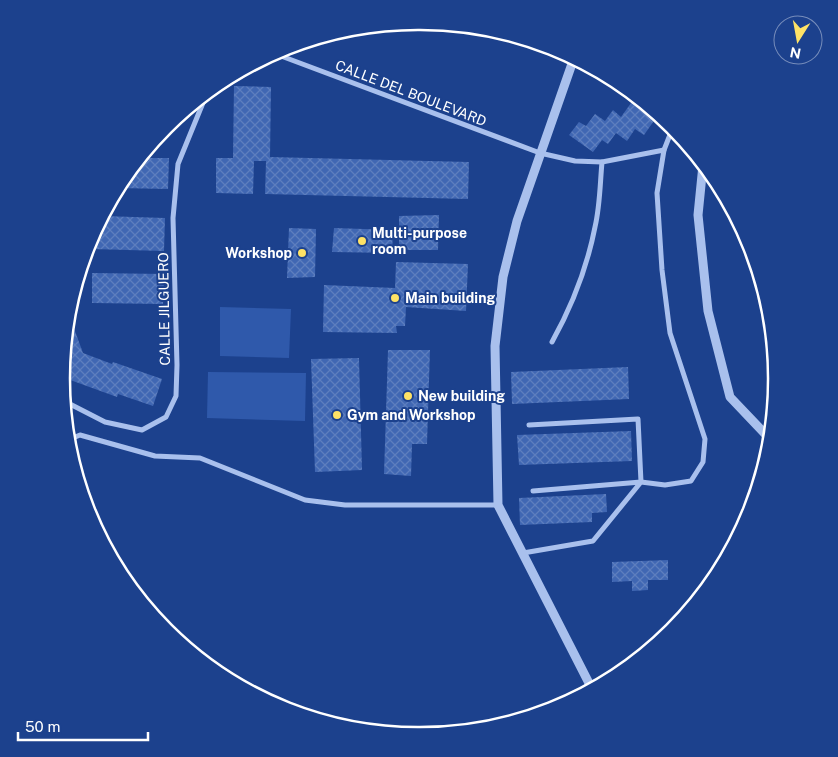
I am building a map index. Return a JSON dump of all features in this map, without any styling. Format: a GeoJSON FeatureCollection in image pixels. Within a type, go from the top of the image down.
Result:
{"type":"FeatureCollection","features":[{"type":"Feature","properties":{"kind":"street","name":"CALLE DEL BOULEVARD"},"geometry":{"type":"LineString","coordinates":[[285,57],[540,153],[575,161],[602,162],[664,150]]}},
{"type":"Feature","properties":{"kind":"street"},"geometry":{"type":"LineString","coordinates":[[571,65],[517,222],[503,277],[495,346],[498,505],[589,682]]}},
{"type":"Feature","properties":{"kind":"street","name":"CALLE JILGUERO"},"geometry":{"type":"LineString","coordinates":[[71,405],[105,422],[142,430],[166,417],[176,396],[177,365],[173,218],[178,164],[202,106]]}},
{"type":"Feature","properties":{"kind":"street"},"geometry":{"type":"LineString","coordinates":[[533,491],[641,482],[665,485],[691,481],[703,462],[705,439],[670,333],[662,270],[656,193],[664,150],[669,137]]}},
{"type":"Feature","properties":{"kind":"street"},"geometry":{"type":"LineString","coordinates":[[552,342],[567,316],[585,268],[596,227],[602,162]]}},
{"type":"Feature","properties":{"kind":"street"},"geometry":{"type":"LineString","coordinates":[[702,175],[698,215],[708,311],[730,397],[764,431]]}},
{"type":"Feature","properties":{"kind":"street"},"geometry":{"type":"LineString","coordinates":[[522,553],[593,541],[641,482],[638,419],[529,425]]}},
{"type":"Feature","properties":{"kind":"street"},"geometry":{"type":"LineString","coordinates":[[75,437],[80,435],[155,456],[200,458],[305,500],[345,506],[498,505]]}},
{"type":"Feature","properties":{"kind":"shaded area"},"geometry":{"type":"Polygon","coordinates":[[[220,307],[291,309],[289,358],[220,356],[220,307]]]}},
{"type":"Feature","properties":{"kind":"shaded area"},"geometry":{"type":"Polygon","coordinates":[[[208,372],[306,373],[305,421],[207,418],[208,372]]]}},
{"type":"Feature","properties":{"kind":"building"},"geometry":{"type":"Polygon","coordinates":[[[234,86],[271,87],[270,157],[469,162],[468,199],[265,194],[266,161],[254,161],[253,194],[216,193],[216,158],[233,158],[234,86]]]}},
{"type":"Feature","properties":{"kind":"building"},"geometry":{"type":"Polygon","coordinates":[[[631,102],[654,121],[644,135],[635,129],[627,141],[616,133],[608,144],[602,140],[593,152],[569,135],[579,122],[586,126],[595,114],[605,121],[613,110],[621,117],[631,102]]]}},
{"type":"Feature","properties":{"kind":"building"},"geometry":{"type":"Polygon","coordinates":[[[150,158],[169,158],[168,189],[127,188],[150,158]]]}},
{"type":"Feature","properties":{"kind":"building"},"geometry":{"type":"Polygon","coordinates":[[[439,215],[438,250],[399,250],[399,216],[439,215]]]}},
{"type":"Feature","properties":{"kind":"building"},"geometry":{"type":"Polygon","coordinates":[[[110,216],[165,218],[164,251],[95,249],[110,216]]]}},
{"type":"Feature","properties":{"kind":"building","name":"Workshop"},"geometry":{"type":"Polygon","coordinates":[[[289,228],[316,229],[315,277],[287,278],[289,228]]]}},
{"type":"Feature","properties":{"kind":"building","name":"Multi-purpose room"},"geometry":{"type":"Polygon","coordinates":[[[334,228],[393,230],[392,253],[332,252],[334,228]]]}},
{"type":"Feature","properties":{"kind":"building","name":"Main building"},"geometry":{"type":"Polygon","coordinates":[[[396,262],[468,264],[466,311],[406,307],[405,326],[396,326],[397,333],[323,332],[324,285],[395,288],[396,262]]]}},
{"type":"Feature","properties":{"kind":"building"},"geometry":{"type":"Polygon","coordinates":[[[92,273],[164,274],[163,304],[92,303],[92,273]]]}},
{"type":"Feature","properties":{"kind":"building"},"geometry":{"type":"Polygon","coordinates":[[[74,328],[83,353],[162,379],[153,406],[118,394],[117,397],[70,380],[74,328]]]}},
{"type":"Feature","properties":{"kind":"building","name":"New building"},"geometry":{"type":"Polygon","coordinates":[[[388,350],[430,350],[427,444],[412,444],[411,476],[384,474],[388,350]]]}},
{"type":"Feature","properties":{"kind":"building","name":"Gym and Workshop"},"geometry":{"type":"Polygon","coordinates":[[[359,358],[362,470],[315,472],[311,359],[359,358]]]}},
{"type":"Feature","properties":{"kind":"building"},"geometry":{"type":"Polygon","coordinates":[[[628,367],[629,399],[512,404],[511,372],[628,367]]]}},
{"type":"Feature","properties":{"kind":"building"},"geometry":{"type":"Polygon","coordinates":[[[631,431],[632,461],[519,465],[517,435],[631,431]]]}},
{"type":"Feature","properties":{"kind":"building"},"geometry":{"type":"Polygon","coordinates":[[[606,494],[607,512],[592,513],[592,522],[520,525],[519,498],[606,494]]]}},
{"type":"Feature","properties":{"kind":"building"},"geometry":{"type":"Polygon","coordinates":[[[668,560],[668,580],[648,580],[648,590],[632,591],[632,581],[612,582],[612,562],[668,560]]]}},
{"type":"Feature","properties":{"kind":"place","name":"Multi-purpose room"},"geometry":{"type":"Point","coordinates":[362,241]}},
{"type":"Feature","properties":{"kind":"place","name":"Workshop"},"geometry":{"type":"Point","coordinates":[302,253]}},
{"type":"Feature","properties":{"kind":"place","name":"Main building"},"geometry":{"type":"Point","coordinates":[395,298]}},
{"type":"Feature","properties":{"kind":"place","name":"New building"},"geometry":{"type":"Point","coordinates":[408,396]}},
{"type":"Feature","properties":{"kind":"place","name":"Gym and Workshop"},"geometry":{"type":"Point","coordinates":[337,415]}}]}
